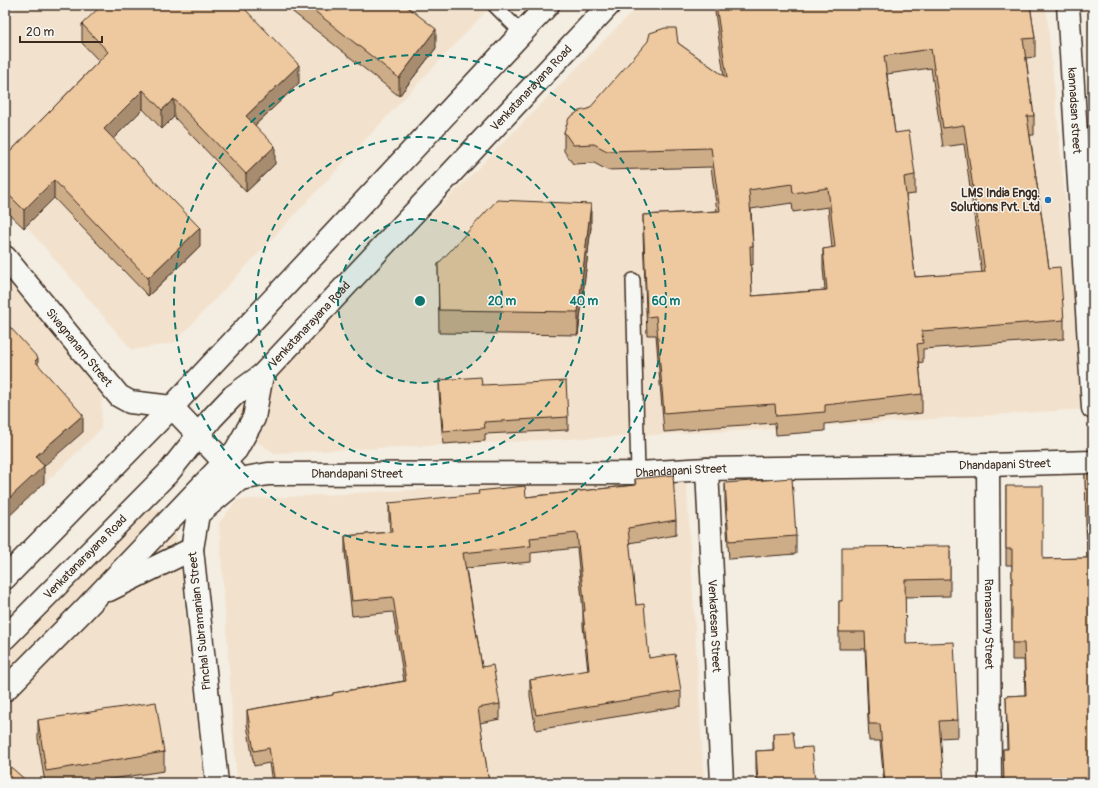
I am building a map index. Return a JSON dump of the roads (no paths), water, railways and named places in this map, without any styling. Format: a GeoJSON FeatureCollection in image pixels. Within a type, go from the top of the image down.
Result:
{"type":"FeatureCollection","features":[{"type":"Feature","properties":{"kind":"street"},"geometry":{"type":"LineString","coordinates":[[5,578],[172,407],[548,5]]}},
{"type":"Feature","properties":{"kind":"street","name":"Venkatanarayana Road"},"geometry":{"type":"LineString","coordinates":[[5,638],[169,472],[198,435],[233,396],[262,375],[609,5]]}},
{"type":"Feature","properties":{"kind":"street","name":"kannadsan street"},"geometry":{"type":"LineString","coordinates":[[1068,5],[1093,408]]}},
{"type":"Feature","properties":{"kind":"street","name":"Sivagnanam Street"},"geometry":{"type":"LineString","coordinates":[[5,257],[119,396],[130,402],[172,407]]}},
{"type":"Feature","properties":{"kind":"street"},"geometry":{"type":"LineString","coordinates":[[5,690],[230,456],[254,418],[262,375]]}},
{"type":"Feature","properties":{"kind":"street"},"geometry":{"type":"LineString","coordinates":[[172,407],[198,435],[230,456],[240,479]]}},
{"type":"Feature","properties":{"kind":"street","name":"Dhandapani Street"},"geometry":{"type":"LineString","coordinates":[[240,479],[268,474],[638,473],[708,469],[1093,462]]}},
{"type":"Feature","properties":{"kind":"street","name":"Ramasamy Street"},"geometry":{"type":"LineString","coordinates":[[988,465],[990,783]]}},
{"type":"Feature","properties":{"kind":"street","name":"Venkatesan Street"},"geometry":{"type":"LineString","coordinates":[[708,469],[722,783]]}},
{"type":"Feature","properties":{"kind":"street","name":"Pinchal Subramanian Street"},"geometry":{"type":"LineString","coordinates":[[217,783],[192,549],[198,514],[240,479]]}},
{"type":"Feature","properties":{"kind":"street"},"geometry":{"type":"LineString","coordinates":[[96,597],[192,549]]}},
{"type":"Feature","properties":{"kind":"lane"},"geometry":{"type":"LineString","coordinates":[[494,5],[522,33]]}},
{"type":"Feature","properties":{"kind":"lane"},"geometry":{"type":"LineString","coordinates":[[633,280],[638,473]]}},
{"type":"Feature","properties":{"kind":"place","name":"LMS India Engg. Solutions Pvt. Ltd"},"geometry":{"type":"Point","coordinates":[1048,200]}}]}
